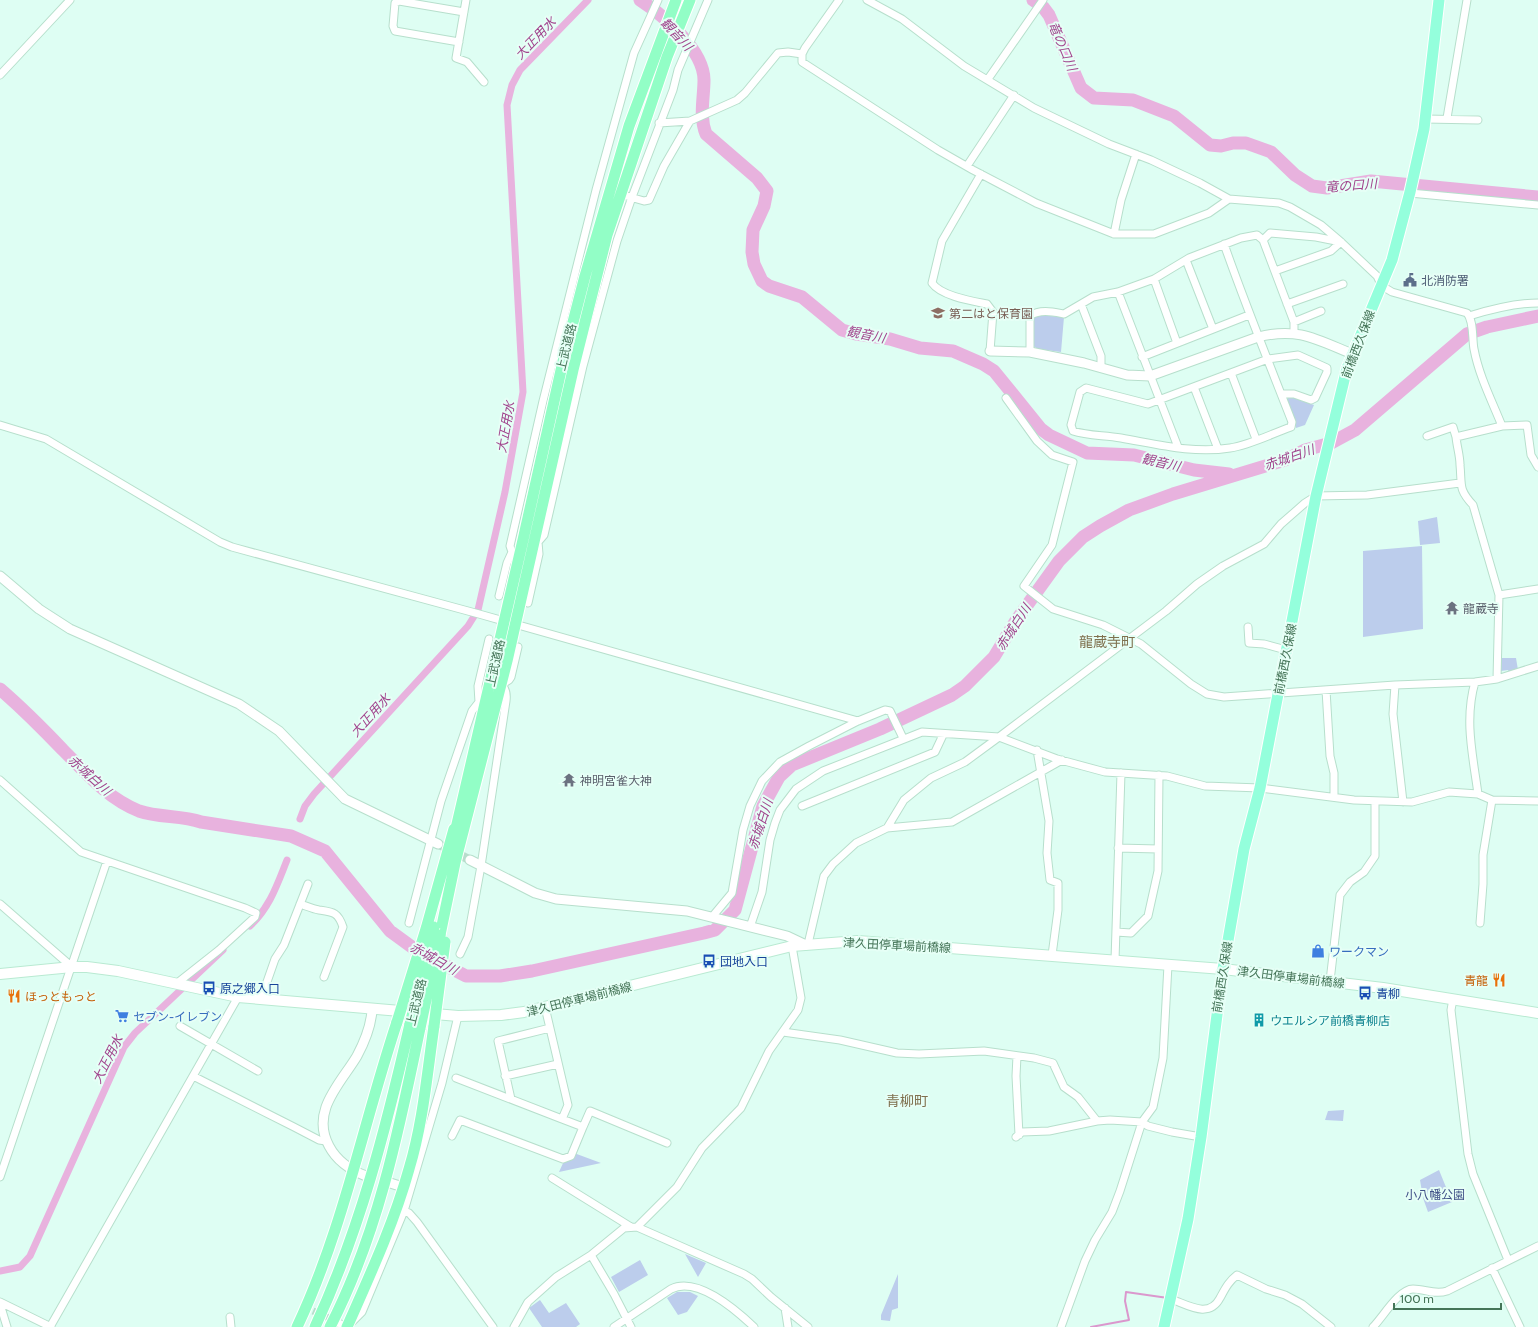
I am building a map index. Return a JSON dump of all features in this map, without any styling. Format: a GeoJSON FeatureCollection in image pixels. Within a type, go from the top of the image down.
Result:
{"type":"FeatureCollection","features":[{"type":"Feature","properties":{"kind":"highway","name":"上武道路"},"geometry":{"type":"LineString","coordinates":[[510,623],[516,554],[532,542],[549,419],[585,276],[617,164],[655,52],[676,0]]}},
{"type":"Feature","properties":{"kind":"highway","name":"上武道路"},"geometry":{"type":"LineString","coordinates":[[436,933],[455,863],[510,623],[532,542],[607,235],[667,57],[690,0]]}},
{"type":"Feature","properties":{"kind":"highway","name":"上武道路"},"geometry":{"type":"LineString","coordinates":[[315,1327],[332,1291],[366,1195],[415,1026],[436,933],[483,701],[496,683]]}},
{"type":"Feature","properties":{"kind":"highway"},"geometry":{"type":"LineString","coordinates":[[297,1327],[309,1310],[354,1171],[374,1095],[397,1022],[436,933]]}},
{"type":"Feature","properties":{"kind":"highway"},"geometry":{"type":"LineString","coordinates":[[347,1327],[368,1278],[403,1187],[418,1132],[434,1026],[436,933]]}},
{"type":"Feature","properties":{"kind":"highway","name":"上武道路"},"geometry":{"type":"LineString","coordinates":[[333,1324],[376,1214],[399,1127],[415,1026]]}},
{"type":"Feature","properties":{"kind":"main road","name":"前橋西久保線"},"geometry":{"type":"LineString","coordinates":[[1164,1327],[1188,1219],[1201,1137],[1223,969],[1244,848],[1260,788],[1316,496],[1347,368],[1392,260],[1410,193],[1425,119],[1439,0]]}},
{"type":"Feature","properties":{"kind":"main road","name":"津久田停車場前橋線"},"geometry":{"type":"LineString","coordinates":[[0,974],[72,967],[118,971],[238,997],[372,1010],[458,1016],[501,1015],[545,1007],[792,946],[858,941],[1223,969],[1330,981],[1538,1013]]}},
{"type":"Feature","properties":{"kind":"street"},"geometry":{"type":"LineString","coordinates":[[0,75],[4,65],[70,0]]}},
{"type":"Feature","properties":{"kind":"street"},"geometry":{"type":"LineString","coordinates":[[466,0],[456,58],[467,62],[484,82]]}},
{"type":"Feature","properties":{"kind":"street"},"geometry":{"type":"LineString","coordinates":[[499,596],[507,562],[516,554],[510,546],[542,405],[596,190],[634,53],[658,0]]}},
{"type":"Feature","properties":{"kind":"street"},"geometry":{"type":"LineString","coordinates":[[528,603],[539,554],[532,542],[544,535],[585,359],[606,282],[632,197],[685,53],[708,0]]}},
{"type":"Feature","properties":{"kind":"street"},"geometry":{"type":"LineString","coordinates":[[839,0],[802,54],[802,60],[805,65],[938,150],[1036,203],[1114,234],[1154,234],[1209,214],[1229,199]]}},
{"type":"Feature","properties":{"kind":"street"},"geometry":{"type":"LineString","coordinates":[[868,0],[902,19],[964,66],[988,79],[1034,108],[1108,144],[1136,154],[1193,180],[1229,199],[1279,203],[1290,207],[1321,225],[1377,276],[1382,286],[1392,292],[1467,313],[1470,317],[1475,351],[1485,386],[1502,426]]}},
{"type":"Feature","properties":{"kind":"street"},"geometry":{"type":"LineString","coordinates":[[988,79],[1043,0]]}},
{"type":"Feature","properties":{"kind":"street"},"geometry":{"type":"LineString","coordinates":[[1447,118],[1467,0]]}},
{"type":"Feature","properties":{"kind":"street"},"geometry":{"type":"LineString","coordinates":[[459,42],[395,31],[392,26],[395,3],[399,1],[409,1],[464,12]]}},
{"type":"Feature","properties":{"kind":"street"},"geometry":{"type":"LineString","coordinates":[[659,123],[693,120],[741,97],[778,53],[788,52],[802,54]]}},
{"type":"Feature","properties":{"kind":"street"},"geometry":{"type":"LineString","coordinates":[[967,166],[1014,95]]}},
{"type":"Feature","properties":{"kind":"street"},"geometry":{"type":"LineString","coordinates":[[1425,119],[1447,118],[1478,120]]}},
{"type":"Feature","properties":{"kind":"street"},"geometry":{"type":"LineString","coordinates":[[623,195],[644,201],[649,200],[664,166],[693,120]]}},
{"type":"Feature","properties":{"kind":"street"},"geometry":{"type":"LineString","coordinates":[[1114,234],[1121,200],[1136,154]]}},
{"type":"Feature","properties":{"kind":"street"},"geometry":{"type":"LineString","coordinates":[[981,174],[942,241],[932,283],[936,288],[963,299],[987,304],[993,312],[990,351],[1030,352],[1127,375],[1150,376],[1258,337],[1274,333],[1294,332],[1306,335],[1352,354]]}},
{"type":"Feature","properties":{"kind":"street"},"geometry":{"type":"LineString","coordinates":[[596,190],[603,191]]}},
{"type":"Feature","properties":{"kind":"street"},"geometry":{"type":"LineString","coordinates":[[1410,193],[1538,205]]}},
{"type":"Feature","properties":{"kind":"street"},"geometry":{"type":"LineString","coordinates":[[1263,240],[1270,233],[1316,237],[1341,242]]}},
{"type":"Feature","properties":{"kind":"street"},"geometry":{"type":"LineString","coordinates":[[1030,352],[1030,316],[1034,313],[1048,312],[1064,314],[1093,297],[1118,292],[1154,279],[1186,260],[1241,238],[1257,235],[1263,240],[1275,271],[1294,322],[1294,332]]}},
{"type":"Feature","properties":{"kind":"street"},"geometry":{"type":"LineString","coordinates":[[1275,271],[1331,251],[1341,242]]}},
{"type":"Feature","properties":{"kind":"street"},"geometry":{"type":"LineString","coordinates":[[1224,244],[1249,315],[1268,359],[1281,394],[1292,422],[1290,428],[1231,448],[1208,450],[1178,447],[1111,436],[1084,435],[1073,431],[1071,425],[1080,392],[1086,388],[1148,404],[1160,401],[1268,359],[1298,355],[1326,368],[1327,372],[1315,398],[1311,400],[1294,394],[1281,394]]}},
{"type":"Feature","properties":{"kind":"street"},"geometry":{"type":"LineString","coordinates":[[1186,260],[1213,329]]}},
{"type":"Feature","properties":{"kind":"street"},"geometry":{"type":"LineString","coordinates":[[1154,279],[1177,343]]}},
{"type":"Feature","properties":{"kind":"street"},"geometry":{"type":"LineString","coordinates":[[1287,304],[1343,284]]}},
{"type":"Feature","properties":{"kind":"street"},"geometry":{"type":"LineString","coordinates":[[1118,292],[1178,447]]}},
{"type":"Feature","properties":{"kind":"street"},"geometry":{"type":"LineString","coordinates":[[1470,317],[1496,308],[1527,303],[1538,303]]}},
{"type":"Feature","properties":{"kind":"street"},"geometry":{"type":"LineString","coordinates":[[1081,304],[1101,356],[1101,368]]}},
{"type":"Feature","properties":{"kind":"street"},"geometry":{"type":"LineString","coordinates":[[1294,322],[1321,311]]}},
{"type":"Feature","properties":{"kind":"street"},"geometry":{"type":"LineString","coordinates":[[1142,357],[1249,315]]}},
{"type":"Feature","properties":{"kind":"street"},"geometry":{"type":"LineString","coordinates":[[1231,373],[1256,439]]}},
{"type":"Feature","properties":{"kind":"street"},"geometry":{"type":"LineString","coordinates":[[1194,387],[1218,449]]}},
{"type":"Feature","properties":{"kind":"street"},"geometry":{"type":"LineString","coordinates":[[1006,398],[1037,441],[1052,455],[1073,462],[1052,546],[1024,586],[1031,590],[1053,609],[1103,625],[1128,639],[1141,644],[1191,684],[1207,694],[1224,697],[1396,685],[1475,682],[1497,679],[1538,666]]}},
{"type":"Feature","properties":{"kind":"street"},"geometry":{"type":"LineString","coordinates":[[0,424],[46,438],[220,542],[470,613],[479,614],[707,680],[858,721]]}},
{"type":"Feature","properties":{"kind":"street"},"geometry":{"type":"LineString","coordinates":[[1456,437],[1502,426],[1527,425],[1531,455],[1538,467]]}},
{"type":"Feature","properties":{"kind":"street"},"geometry":{"type":"LineString","coordinates":[[1427,436],[1453,427],[1456,437],[1460,465],[1460,483],[1463,495],[1473,505],[1499,595],[1497,679]]}},
{"type":"Feature","properties":{"kind":"street"},"geometry":{"type":"LineString","coordinates":[[887,828],[904,800],[932,778],[965,762],[999,738],[1166,611],[1210,575],[1264,544],[1281,524],[1305,503],[1316,496],[1367,495],[1460,483]]}},
{"type":"Feature","properties":{"kind":"street"},"geometry":{"type":"LineString","coordinates":[[0,576],[39,609],[70,629],[239,704],[257,715],[279,731],[344,799],[438,844]]}},
{"type":"Feature","properties":{"kind":"street"},"geometry":{"type":"LineString","coordinates":[[1499,595],[1538,589]]}},
{"type":"Feature","properties":{"kind":"street"},"geometry":{"type":"LineString","coordinates":[[1248,627],[1249,643],[1264,644],[1286,650]]}},
{"type":"Feature","properties":{"kind":"street"},"geometry":{"type":"LineString","coordinates":[[409,923],[441,801],[472,711],[483,701],[478,686],[489,639]]}},
{"type":"Feature","properties":{"kind":"street"},"geometry":{"type":"LineString","coordinates":[[496,683],[510,678],[518,647]]}},
{"type":"Feature","properties":{"kind":"street"},"geometry":{"type":"LineString","coordinates":[[1475,682],[1471,696],[1469,725],[1470,744],[1478,794]]}},
{"type":"Feature","properties":{"kind":"street"},"geometry":{"type":"LineString","coordinates":[[460,954],[468,937],[481,866],[506,701],[506,691],[496,683]]}},
{"type":"Feature","properties":{"kind":"street"},"geometry":{"type":"LineString","coordinates":[[1396,685],[1394,714],[1403,802]]}},
{"type":"Feature","properties":{"kind":"street"},"geometry":{"type":"LineString","coordinates":[[1326,690],[1330,756],[1334,773],[1334,797]]}},
{"type":"Feature","properties":{"kind":"street"},"geometry":{"type":"LineString","coordinates":[[712,917],[732,893],[743,830],[750,806],[762,781],[780,762],[858,721],[885,710],[890,711],[902,737]]}},
{"type":"Feature","properties":{"kind":"street"},"geometry":{"type":"LineString","coordinates":[[747,926],[762,892],[770,840],[780,810],[796,789],[823,771],[902,737],[922,732],[943,735],[999,738],[1062,760],[1105,772],[1159,775],[1205,786],[1260,788],[1376,801],[1412,802],[1449,792],[1478,794],[1492,800],[1538,801]]}},
{"type":"Feature","properties":{"kind":"street"},"geometry":{"type":"LineString","coordinates":[[802,806],[935,752],[943,735]]}},
{"type":"Feature","properties":{"kind":"street"},"geometry":{"type":"LineString","coordinates":[[1036,750],[1042,772],[1049,821],[1047,853],[1050,880],[1058,883],[1058,910],[1052,955]]}},
{"type":"Feature","properties":{"kind":"street"},"geometry":{"type":"LineString","coordinates":[[470,860],[535,892],[556,899],[687,911],[786,936],[807,945],[824,876],[833,864],[856,843],[887,828],[952,822],[1062,760]]}},
{"type":"Feature","properties":{"kind":"street"},"geometry":{"type":"LineString","coordinates":[[1115,960],[1121,773]]}},
{"type":"Feature","properties":{"kind":"street"},"geometry":{"type":"LineString","coordinates":[[1116,932],[1131,932],[1148,916],[1158,871],[1159,775]]}},
{"type":"Feature","properties":{"kind":"street"},"geometry":{"type":"LineString","coordinates":[[0,780],[81,852],[239,906],[256,914],[256,916],[219,950],[177,985]]}},
{"type":"Feature","properties":{"kind":"street"},"geometry":{"type":"LineString","coordinates":[[1480,923],[1483,884],[1483,855],[1492,800]]}},
{"type":"Feature","properties":{"kind":"street"},"geometry":{"type":"LineString","coordinates":[[1330,981],[1340,895],[1350,882],[1364,872],[1375,856],[1376,801]]}},
{"type":"Feature","properties":{"kind":"street"},"geometry":{"type":"LineString","coordinates":[[1118,848],[1158,850]]}},
{"type":"Feature","properties":{"kind":"street"},"geometry":{"type":"LineString","coordinates":[[0,1177],[107,861]]}},
{"type":"Feature","properties":{"kind":"street"},"geometry":{"type":"LineString","coordinates":[[261,999],[275,959],[284,945],[308,884]]}},
{"type":"Feature","properties":{"kind":"street"},"geometry":{"type":"LineString","coordinates":[[0,904],[72,967]]}},
{"type":"Feature","properties":{"kind":"street"},"geometry":{"type":"LineString","coordinates":[[300,904],[317,910],[332,911],[340,920],[343,927],[324,977]]}},
{"type":"Feature","properties":{"kind":"street"},"geometry":{"type":"LineString","coordinates":[[514,1327],[528,1302],[556,1278],[591,1255],[624,1228],[634,1227],[677,1187],[702,1148],[741,1108],[769,1051],[798,1010],[801,998],[792,946]]}},
{"type":"Feature","properties":{"kind":"street"},"geometry":{"type":"LineString","coordinates":[[1060,1327],[1085,1260],[1118,1198],[1142,1122],[1153,1107],[1161,1076],[1165,1038],[1168,965]]}},
{"type":"Feature","properties":{"kind":"street"},"geometry":{"type":"LineString","coordinates":[[0,1303],[50,1327],[238,997]]}},
{"type":"Feature","properties":{"kind":"street"},"geometry":{"type":"LineString","coordinates":[[1453,999],[1451,1010],[1467,1133],[1468,1154],[1473,1174],[1508,1260]]}},
{"type":"Feature","properties":{"kind":"street"},"geometry":{"type":"LineString","coordinates":[[545,1007],[568,1105],[562,1119]]}},
{"type":"Feature","properties":{"kind":"street"},"geometry":{"type":"LineString","coordinates":[[366,1176],[354,1171],[336,1157],[326,1141],[323,1127],[326,1104],[334,1088],[362,1046],[370,1025],[372,1010]]}},
{"type":"Feature","properties":{"kind":"street"},"geometry":{"type":"LineString","coordinates":[[333,1324],[347,1327],[360,1317],[404,1211],[442,1084],[458,1016]]}},
{"type":"Feature","properties":{"kind":"street"},"geometry":{"type":"LineString","coordinates":[[180,1026],[258,1070]]}},
{"type":"Feature","properties":{"kind":"street"},"geometry":{"type":"LineString","coordinates":[[511,1099],[498,1041],[550,1028]]}},
{"type":"Feature","properties":{"kind":"street"},"geometry":{"type":"LineString","coordinates":[[783,1032],[840,1040],[897,1053],[919,1054],[984,1051],[1053,1064],[1064,1087],[1078,1097],[1097,1121]]}},
{"type":"Feature","properties":{"kind":"street"},"geometry":{"type":"LineString","coordinates":[[1017,1056],[1016,1076],[1018,1136],[1022,1132],[1056,1130],[1097,1121],[1110,1120],[1142,1122],[1148,1126],[1201,1137]]}},
{"type":"Feature","properties":{"kind":"street"},"geometry":{"type":"LineString","coordinates":[[506,1076],[558,1064]]}},
{"type":"Feature","properties":{"kind":"street"},"geometry":{"type":"LineString","coordinates":[[193,1076],[294,1128],[326,1141]]}},
{"type":"Feature","properties":{"kind":"street"},"geometry":{"type":"LineString","coordinates":[[456,1078],[583,1127]]}},
{"type":"Feature","properties":{"kind":"street"},"geometry":{"type":"LineString","coordinates":[[452,1136],[460,1120],[563,1159],[571,1156],[590,1112],[667,1143]]}},
{"type":"Feature","properties":{"kind":"street"},"geometry":{"type":"LineString","coordinates":[[552,1178],[634,1227],[734,1268],[752,1278],[808,1327]]}},
{"type":"Feature","properties":{"kind":"street"},"geometry":{"type":"LineString","coordinates":[[387,1182],[403,1187]]}},
{"type":"Feature","properties":{"kind":"street"},"geometry":{"type":"LineString","coordinates":[[404,1211],[409,1213],[416,1222],[493,1327]]}},
{"type":"Feature","properties":{"kind":"street"},"geometry":{"type":"LineString","coordinates":[[1373,1327],[1399,1296],[1407,1290],[1413,1289],[1441,1293],[1538,1246]]}},
{"type":"Feature","properties":{"kind":"street"},"geometry":{"type":"LineString","coordinates":[[591,1255],[614,1294],[625,1319],[631,1327]]}},
{"type":"Feature","properties":{"kind":"street"},"geometry":{"type":"LineString","coordinates":[[1492,1268],[1520,1327]]}},
{"type":"Feature","properties":{"kind":"street"},"geometry":{"type":"LineString","coordinates":[[1171,1299],[1195,1308],[1210,1309],[1217,1305],[1228,1283],[1237,1275],[1266,1289],[1285,1295],[1302,1304],[1331,1327]]}},
{"type":"Feature","properties":{"kind":"street"},"geometry":{"type":"LineString","coordinates":[[614,1327],[678,1285],[688,1285],[725,1303],[751,1326]]}},
{"type":"Feature","properties":{"kind":"street"},"geometry":{"type":"LineString","coordinates":[[0,1303],[7,1327]]}},
{"type":"Feature","properties":{"kind":"street"},"geometry":{"type":"LineString","coordinates":[[785,1308],[788,1327]]}},
{"type":"Feature","properties":{"kind":"street"},"geometry":{"type":"LineString","coordinates":[[230,1317],[231,1327]]}},
{"type":"Feature","properties":{"kind":"green space"},"geometry":{"type":"Polygon","coordinates":[[[1036,315],[1064,317],[1061,352],[1038,349],[1033,346],[1033,319],[1036,315]]]}},
{"type":"Feature","properties":{"kind":"green space"},"geometry":{"type":"Polygon","coordinates":[[[1289,396],[1314,405],[1305,425],[1296,428],[1287,400],[1289,396]]]}},
{"type":"Feature","properties":{"kind":"green space"},"geometry":{"type":"Polygon","coordinates":[[[1437,517],[1440,543],[1420,545],[1418,521],[1437,517]]]}},
{"type":"Feature","properties":{"kind":"green space"},"geometry":{"type":"Polygon","coordinates":[[[1422,546],[1423,629],[1363,637],[1363,551],[1422,546]]]}},
{"type":"Feature","properties":{"kind":"green space"},"geometry":{"type":"Polygon","coordinates":[[[1501,658],[1516,658],[1518,670],[1509,672],[1508,670],[1501,671],[1501,658]]]}},
{"type":"Feature","properties":{"kind":"green space"},"geometry":{"type":"Polygon","coordinates":[[[1344,1110],[1343,1121],[1325,1120],[1328,1111],[1344,1110]]]}},
{"type":"Feature","properties":{"kind":"green space"},"geometry":{"type":"Polygon","coordinates":[[[574,1153],[601,1163],[559,1172],[564,1161],[574,1153]]]}},
{"type":"Feature","properties":{"kind":"green space","name":"小八幡公園"},"geometry":{"type":"Polygon","coordinates":[[[1439,1170],[1452,1202],[1428,1212],[1423,1198],[1420,1180],[1439,1170]]]}},
{"type":"Feature","properties":{"kind":"green space"},"geometry":{"type":"Polygon","coordinates":[[[685,1254],[706,1263],[698,1277],[685,1254]]]}},
{"type":"Feature","properties":{"kind":"green space"},"geometry":{"type":"Polygon","coordinates":[[[640,1260],[648,1275],[619,1292],[611,1277],[640,1260]]]}},
{"type":"Feature","properties":{"kind":"green space"},"geometry":{"type":"Polygon","coordinates":[[[898,1274],[898,1308],[892,1310],[890,1321],[881,1320],[881,1315],[898,1274]]]}},
{"type":"Feature","properties":{"kind":"green space"},"geometry":{"type":"Polygon","coordinates":[[[677,1292],[690,1292],[698,1296],[687,1312],[678,1315],[667,1298],[677,1292]]]}},
{"type":"Feature","properties":{"kind":"green space"},"geometry":{"type":"Polygon","coordinates":[[[540,1300],[549,1313],[566,1303],[580,1324],[576,1327],[542,1327],[529,1308],[540,1300]]]}},
{"type":"Feature","properties":{"kind":"waterway","name":"大正用水"},"geometry":{"type":"LineString","coordinates":[[300,819],[305,806],[314,794],[468,626],[478,610],[505,492],[523,392],[507,105],[512,85],[520,70],[588,0]]}},
{"type":"Feature","properties":{"kind":"waterway","name":"観音川"},"geometry":{"type":"LineString","coordinates":[[640,0],[660,15],[681,34],[697,57],[702,69],[704,80],[702,114],[706,134],[757,178],[767,191],[764,206],[753,230],[752,252],[754,264],[762,281],[769,286],[802,297],[842,330],[856,334],[890,339],[920,348],[953,351],[983,364],[994,371],[1041,429],[1049,435],[1087,453],[1134,455],[1194,470],[1229,474]]}},
{"type":"Feature","properties":{"kind":"waterway","name":"竜の口川"},"geometry":{"type":"LineString","coordinates":[[1033,0],[1043,7],[1049,15],[1081,88],[1094,98],[1133,100],[1174,116],[1210,145],[1221,146],[1233,143],[1246,143],[1271,152],[1295,175],[1312,186],[1327,188],[1371,181],[1538,197]]}},
{"type":"Feature","properties":{"kind":"waterway","name":"赤城白川"},"geometry":{"type":"LineString","coordinates":[[0,689],[98,785],[117,800],[139,811],[154,815],[186,818],[201,822],[291,836],[325,851],[390,931],[416,950],[466,976],[500,976],[532,971],[704,933],[715,930],[735,910],[763,806],[779,777],[792,765],[880,729],[952,695],[965,686],[994,657],[1015,622],[1059,561],[1083,537],[1129,510],[1173,494],[1285,460],[1305,450],[1331,443],[1355,430],[1467,334],[1487,327],[1538,316]]}},
{"type":"Feature","properties":{"kind":"waterway","name":"大正用水"},"geometry":{"type":"LineString","coordinates":[[250,926],[268,903],[287,860]]}},
{"type":"Feature","properties":{"kind":"waterway","name":"大正用水"},"geometry":{"type":"LineString","coordinates":[[0,1271],[20,1267],[30,1256],[124,1047],[135,1033],[223,950]]}},
{"type":"Feature","properties":{"kind":"waterway"},"geometry":{"type":"LineString","coordinates":[[1091,1327],[1129,1320],[1125,1301],[1126,1292],[1168,1298]]}},
{"type":"Feature","properties":{"kind":"tunnel"},"geometry":{"type":"LineString","coordinates":[[438,844],[470,860]]}},
{"type":"Feature","properties":{"kind":"tunnel"},"geometry":{"type":"LineString","coordinates":[[313,1311],[336,1321]]}},
{"type":"Feature","properties":{"kind":"place","name":"北消防署"},"geometry":{"type":"Point","coordinates":[1410,280]}},
{"type":"Feature","properties":{"kind":"place","name":"第二はと保育園"},"geometry":{"type":"Point","coordinates":[938,313]}},
{"type":"Feature","properties":{"kind":"place","name":"龍蔵寺"},"geometry":{"type":"Point","coordinates":[1452,608]}},
{"type":"Feature","properties":{"kind":"place","name":"神明宮雀大神"},"geometry":{"type":"Point","coordinates":[569,780]}},
{"type":"Feature","properties":{"kind":"place","name":"ワークマン"},"geometry":{"type":"Point","coordinates":[1318,951]}},
{"type":"Feature","properties":{"kind":"place","name":"団地入口"},"geometry":{"type":"Point","coordinates":[709,961]}},
{"type":"Feature","properties":{"kind":"place","name":"青龍"},"geometry":{"type":"Point","coordinates":[1499,980]}},
{"type":"Feature","properties":{"kind":"place","name":"原之郷入口"},"geometry":{"type":"Point","coordinates":[209,988]}},
{"type":"Feature","properties":{"kind":"place","name":"青柳"},"geometry":{"type":"Point","coordinates":[1365,993]}},
{"type":"Feature","properties":{"kind":"place","name":"ほっともっと"},"geometry":{"type":"Point","coordinates":[14,996]}},
{"type":"Feature","properties":{"kind":"place","name":"セブン-イレブン"},"geometry":{"type":"Point","coordinates":[122,1016]}},
{"type":"Feature","properties":{"kind":"place","name":"ウエルシア前橋青柳店"},"geometry":{"type":"Point","coordinates":[1259,1020]}},
{"type":"Feature","properties":{"kind":"district","name":"龍蔵寺町"},"geometry":{"type":"Point","coordinates":[1107,642]}},
{"type":"Feature","properties":{"kind":"district","name":"青柳町"},"geometry":{"type":"Point","coordinates":[907,1101]}}]}
